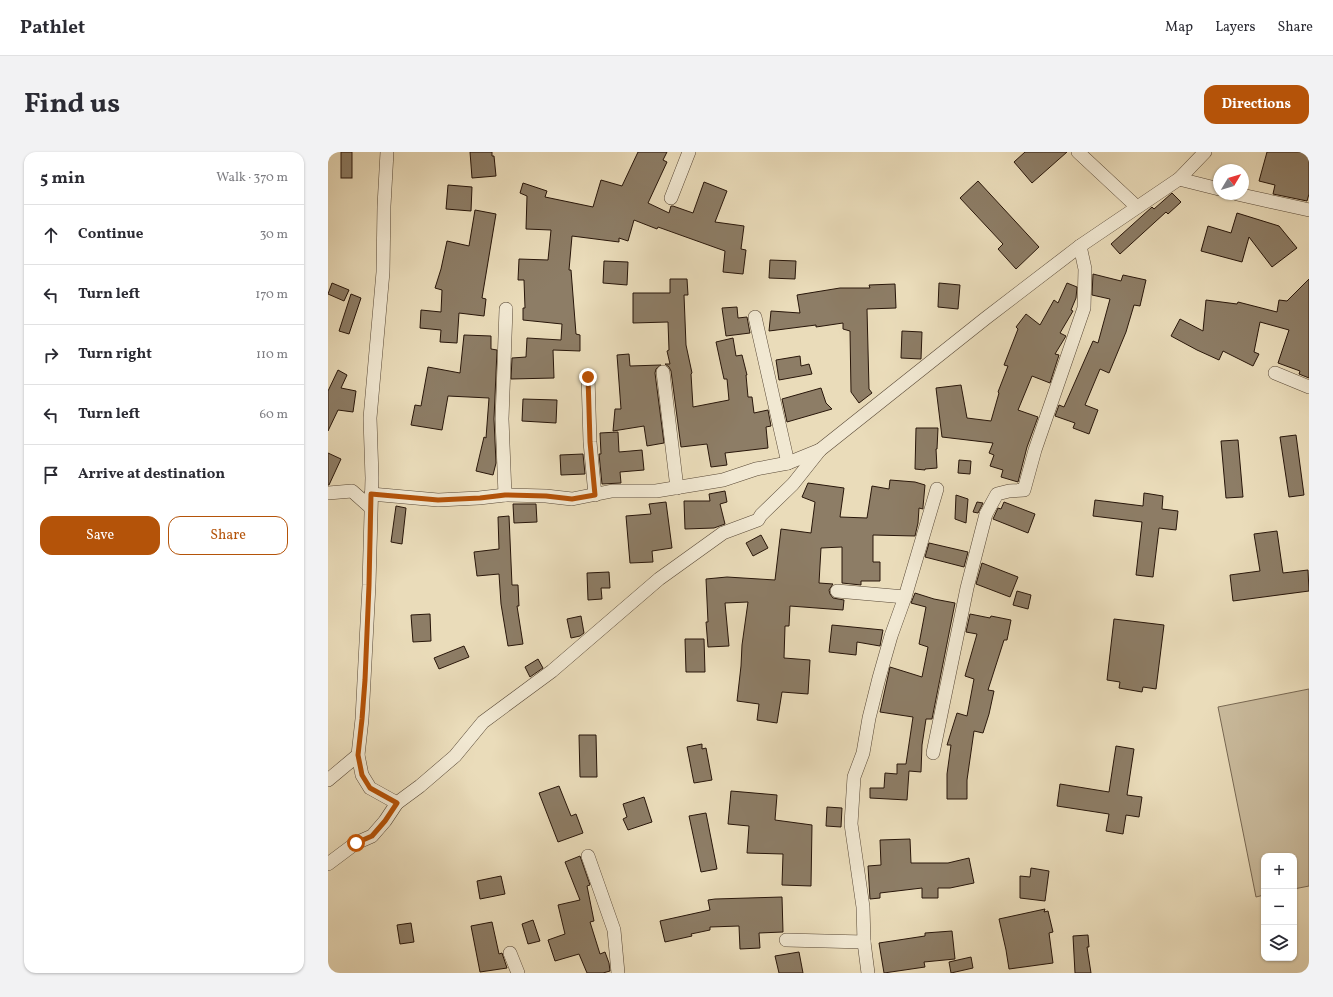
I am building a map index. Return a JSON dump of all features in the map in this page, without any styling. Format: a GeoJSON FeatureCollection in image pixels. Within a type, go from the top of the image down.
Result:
{"type":"FeatureCollection","features":[{"type":"Feature","properties":{"kind":"street"},"geometry":{"type":"LineString","coordinates":[[387,152],[383,272],[370,418],[372,478],[369,585],[362,719],[358,755],[362,775],[370,788],[397,803]]}},
{"type":"Feature","properties":{"kind":"street"},"geometry":{"type":"LineString","coordinates":[[671,198],[689,152]]}},
{"type":"Feature","properties":{"kind":"street"},"geometry":{"type":"LineString","coordinates":[[1078,152],[1137,207]]}},
{"type":"Feature","properties":{"kind":"street"},"geometry":{"type":"LineString","coordinates":[[328,864],[356,843],[372,836],[385,821],[397,803],[420,786],[455,756],[483,722],[552,671],[659,580],[723,533],[758,520],[761,515],[793,484],[820,450],[986,318],[1080,246],[1179,179],[1204,152]]}},
{"type":"Feature","properties":{"kind":"street"},"geometry":{"type":"LineString","coordinates":[[1179,179],[1213,188]]}},
{"type":"Feature","properties":{"kind":"street"},"geometry":{"type":"LineString","coordinates":[[1249,197],[1309,210]]}},
{"type":"Feature","properties":{"kind":"street"},"geometry":{"type":"LineString","coordinates":[[933,753],[967,588],[986,514],[997,494],[1009,491],[1024,490],[1037,442],[1084,308],[1085,269],[1080,246]]}},
{"type":"Feature","properties":{"kind":"street"},"geometry":{"type":"LineString","coordinates":[[505,495],[502,419],[506,309]]}},
{"type":"Feature","properties":{"kind":"street"},"geometry":{"type":"LineString","coordinates":[[755,317],[788,462]]}},
{"type":"Feature","properties":{"kind":"street"},"geometry":{"type":"LineString","coordinates":[[663,372],[678,488]]}},
{"type":"Feature","properties":{"kind":"street"},"geometry":{"type":"LineString","coordinates":[[1275,373],[1309,387]]}},
{"type":"Feature","properties":{"kind":"street"},"geometry":{"type":"LineString","coordinates":[[588,377],[590,442],[595,495]]}},
{"type":"Feature","properties":{"kind":"street"},"geometry":{"type":"LineString","coordinates":[[371,494],[438,500],[505,495],[546,496],[572,499],[612,491],[656,491],[723,480],[756,469],[788,462],[820,450]]}},
{"type":"Feature","properties":{"kind":"street"},"geometry":{"type":"LineString","coordinates":[[868,973],[864,942],[863,907],[851,824],[854,777],[863,752],[869,718],[891,636],[905,597],[937,489]]}},
{"type":"Feature","properties":{"kind":"street"},"geometry":{"type":"LineString","coordinates":[[328,493],[352,491],[370,507]]}},
{"type":"Feature","properties":{"kind":"street"},"geometry":{"type":"LineString","coordinates":[[837,591],[905,597]]}},
{"type":"Feature","properties":{"kind":"street"},"geometry":{"type":"LineString","coordinates":[[328,780],[358,755]]}},
{"type":"Feature","properties":{"kind":"street"},"geometry":{"type":"LineString","coordinates":[[588,856],[614,930],[618,973]]}},
{"type":"Feature","properties":{"kind":"street"},"geometry":{"type":"LineString","coordinates":[[786,940],[864,942]]}},
{"type":"Feature","properties":{"kind":"street"},"geometry":{"type":"LineString","coordinates":[[510,953],[518,973]]}},
{"type":"Feature","properties":{"kind":"shaded area"},"geometry":{"type":"Polygon","coordinates":[[[1309,689],[1309,886],[1297,888],[1297,853],[1261,853],[1261,896],[1256,897],[1218,707],[1309,689]]]}},
{"type":"Feature","properties":{"kind":"building"},"geometry":{"type":"Polygon","coordinates":[[[341,152],[352,152],[352,178],[341,178],[341,152]]]}},
{"type":"Feature","properties":{"kind":"building"},"geometry":{"type":"Polygon","coordinates":[[[470,152],[492,152],[492,156],[494,156],[496,176],[472,178],[470,152]]]}},
{"type":"Feature","properties":{"kind":"building"},"geometry":{"type":"Polygon","coordinates":[[[638,152],[667,152],[663,160],[667,162],[648,203],[669,213],[671,206],[673,206],[693,213],[704,182],[727,191],[715,222],[744,226],[741,249],[746,250],[743,274],[723,272],[725,251],[634,220],[628,241],[619,238],[619,242],[572,236],[569,270],[571,270],[576,334],[580,335],[580,351],[553,350],[554,378],[511,379],[512,358],[526,357],[527,338],[561,340],[562,324],[523,320],[523,308],[525,308],[524,280],[518,280],[519,259],[548,260],[551,230],[526,229],[527,196],[520,193],[523,183],[547,191],[545,197],[593,207],[601,180],[622,186],[638,152]]]}},
{"type":"Feature","properties":{"kind":"building"},"geometry":{"type":"Polygon","coordinates":[[[1025,152],[1067,152],[1032,183],[1014,162],[1025,152]]]}},
{"type":"Feature","properties":{"kind":"building"},"geometry":{"type":"Polygon","coordinates":[[[1267,152],[1309,152],[1309,194],[1307,201],[1273,194],[1275,185],[1259,181],[1267,152]]]}},
{"type":"Feature","properties":{"kind":"building"},"geometry":{"type":"Polygon","coordinates":[[[978,181],[1039,247],[1016,269],[998,249],[1003,244],[960,198],[978,181]]]}},
{"type":"Feature","properties":{"kind":"building"},"geometry":{"type":"Polygon","coordinates":[[[448,185],[472,187],[471,211],[446,209],[448,185]]]}},
{"type":"Feature","properties":{"kind":"building"},"geometry":{"type":"Polygon","coordinates":[[[1172,193],[1181,202],[1168,214],[1166,212],[1120,254],[1111,244],[1152,207],[1154,209],[1172,193]]]}},
{"type":"Feature","properties":{"kind":"building"},"geometry":{"type":"Polygon","coordinates":[[[475,210],[496,214],[482,298],[486,299],[484,316],[459,313],[457,343],[440,342],[441,330],[420,328],[421,310],[441,312],[442,290],[435,288],[447,241],[469,246],[475,210]]]}},
{"type":"Feature","properties":{"kind":"building"},"geometry":{"type":"Polygon","coordinates":[[[1237,213],[1279,226],[1297,248],[1272,267],[1249,237],[1242,262],[1201,251],[1208,226],[1231,233],[1237,213]]]}},
{"type":"Feature","properties":{"kind":"building"},"geometry":{"type":"Polygon","coordinates":[[[770,260],[796,261],[795,279],[769,278],[770,260]]]}},
{"type":"Feature","properties":{"kind":"building"},"geometry":{"type":"Polygon","coordinates":[[[604,261],[628,262],[627,285],[603,283],[604,261]]]}},
{"type":"Feature","properties":{"kind":"building"},"geometry":{"type":"Polygon","coordinates":[[[1093,274],[1121,281],[1123,275],[1146,280],[1140,306],[1134,305],[1126,332],[1109,373],[1100,369],[1085,405],[1098,410],[1089,434],[1073,428],[1075,423],[1055,416],[1059,405],[1064,407],[1093,341],[1098,343],[1110,299],[1092,295],[1093,274]]]}},
{"type":"Feature","properties":{"kind":"building"},"geometry":{"type":"Polygon","coordinates":[[[670,279],[687,279],[688,295],[684,295],[686,345],[692,373],[693,407],[729,400],[727,379],[724,379],[716,342],[733,338],[736,356],[742,355],[747,375],[748,397],[752,397],[754,413],[768,410],[771,426],[766,427],[768,448],[725,453],[727,465],[711,467],[707,444],[681,447],[671,371],[665,364],[670,364],[667,351],[669,350],[668,322],[633,323],[633,293],[670,293],[670,279]]]}},
{"type":"Feature","properties":{"kind":"building"},"geometry":{"type":"Polygon","coordinates":[[[1309,279],[1309,378],[1299,374],[1300,371],[1278,363],[1289,330],[1260,322],[1254,352],[1259,354],[1253,366],[1223,351],[1219,360],[1171,336],[1180,319],[1203,331],[1206,300],[1237,304],[1238,302],[1277,312],[1279,300],[1287,301],[1309,279]]]}},
{"type":"Feature","properties":{"kind":"building"},"geometry":{"type":"Polygon","coordinates":[[[332,283],[349,290],[344,301],[328,294],[332,283]]]}},
{"type":"Feature","properties":{"kind":"building"},"geometry":{"type":"Polygon","coordinates":[[[939,283],[960,285],[958,309],[938,307],[939,283]]]}},
{"type":"Feature","properties":{"kind":"building"},"geometry":{"type":"Polygon","coordinates":[[[1067,283],[1077,287],[1076,298],[1071,310],[1073,311],[1060,333],[1066,336],[1055,354],[1059,355],[1050,383],[1032,376],[1018,410],[1038,417],[1027,447],[1018,482],[1001,477],[1003,470],[990,466],[994,455],[989,453],[993,443],[942,437],[936,388],[961,385],[967,418],[991,421],[999,393],[998,392],[1008,366],[1004,365],[1018,329],[1016,327],[1026,314],[1040,325],[1054,300],[1058,303],[1067,283]]]}},
{"type":"Feature","properties":{"kind":"building"},"geometry":{"type":"Polygon","coordinates":[[[895,284],[896,308],[867,309],[869,389],[872,393],[859,403],[851,392],[850,331],[843,329],[843,323],[769,331],[771,311],[800,313],[797,295],[840,288],[870,288],[869,285],[895,284]]]}},
{"type":"Feature","properties":{"kind":"building"},"geometry":{"type":"Polygon","coordinates":[[[351,294],[361,298],[349,334],[339,331],[351,294]]]}},
{"type":"Feature","properties":{"kind":"building"},"geometry":{"type":"Polygon","coordinates":[[[737,307],[738,318],[747,317],[750,333],[726,336],[722,308],[737,307]]]}},
{"type":"Feature","properties":{"kind":"building"},"geometry":{"type":"Polygon","coordinates":[[[902,331],[922,332],[921,359],[901,358],[902,331]]]}},
{"type":"Feature","properties":{"kind":"building"},"geometry":{"type":"Polygon","coordinates":[[[464,335],[491,336],[491,349],[497,350],[494,419],[496,463],[493,475],[476,471],[484,437],[486,438],[489,398],[448,396],[442,430],[411,425],[415,405],[421,406],[428,367],[460,373],[464,335]]]}},
{"type":"Feature","properties":{"kind":"building"},"geometry":{"type":"Polygon","coordinates":[[[629,354],[630,366],[661,365],[656,369],[655,373],[664,443],[647,446],[644,426],[613,431],[615,409],[621,409],[617,355],[629,354]]]}},
{"type":"Feature","properties":{"kind":"building"},"geometry":{"type":"Polygon","coordinates":[[[800,356],[801,366],[809,364],[812,374],[779,380],[776,360],[800,356]]]}},
{"type":"Feature","properties":{"kind":"building"},"geometry":{"type":"Polygon","coordinates":[[[338,370],[347,375],[341,388],[356,391],[353,412],[338,410],[328,431],[328,391],[338,370]]]}},
{"type":"Feature","properties":{"kind":"building"},"geometry":{"type":"Polygon","coordinates":[[[821,388],[826,403],[832,409],[787,422],[782,399],[821,388]]]}},
{"type":"Feature","properties":{"kind":"building"},"geometry":{"type":"Polygon","coordinates":[[[523,399],[557,400],[556,423],[522,421],[523,399]]]}},
{"type":"Feature","properties":{"kind":"building"},"geometry":{"type":"Polygon","coordinates":[[[916,428],[938,428],[936,449],[937,468],[925,470],[915,469],[916,428]]]}},
{"type":"Feature","properties":{"kind":"building"},"geometry":{"type":"Polygon","coordinates":[[[618,432],[619,452],[642,450],[644,470],[620,472],[621,483],[602,484],[599,454],[601,454],[600,433],[618,432]]]}},
{"type":"Feature","properties":{"kind":"building"},"geometry":{"type":"Polygon","coordinates":[[[1296,435],[1304,495],[1289,497],[1280,437],[1296,435]]]}},
{"type":"Feature","properties":{"kind":"building"},"geometry":{"type":"Polygon","coordinates":[[[1238,440],[1243,497],[1226,498],[1221,441],[1238,440]]]}},
{"type":"Feature","properties":{"kind":"building"},"geometry":{"type":"Polygon","coordinates":[[[328,453],[341,459],[329,485],[328,485],[328,453]]]}},
{"type":"Feature","properties":{"kind":"building"},"geometry":{"type":"Polygon","coordinates":[[[583,454],[585,474],[561,475],[560,455],[583,454]]]}},
{"type":"Feature","properties":{"kind":"building"},"geometry":{"type":"Polygon","coordinates":[[[959,460],[971,461],[970,474],[958,473],[959,460]]]}},
{"type":"Feature","properties":{"kind":"building"},"geometry":{"type":"Polygon","coordinates":[[[890,480],[915,482],[925,485],[923,509],[919,508],[915,536],[873,535],[873,562],[880,562],[880,581],[861,581],[861,585],[842,583],[842,547],[821,548],[819,583],[833,584],[829,590],[830,594],[833,598],[844,600],[843,610],[790,606],[789,626],[785,626],[784,658],[810,660],[808,694],[782,692],[777,723],[757,720],[759,704],[737,701],[742,645],[748,602],[725,603],[729,646],[708,647],[706,622],[708,622],[706,579],[727,577],[775,580],[781,529],[811,533],[815,502],[802,497],[808,483],[844,488],[840,517],[867,518],[872,486],[889,489],[890,480]]]}},
{"type":"Feature","properties":{"kind":"building"},"geometry":{"type":"Polygon","coordinates":[[[725,491],[727,502],[720,504],[725,524],[714,528],[685,529],[684,501],[710,501],[709,494],[725,491]]]}},
{"type":"Feature","properties":{"kind":"building"},"geometry":{"type":"Polygon","coordinates":[[[1144,493],[1163,496],[1162,509],[1178,511],[1176,530],[1159,528],[1153,577],[1136,575],[1142,522],[1093,516],[1095,500],[1143,506],[1144,493]]]}},
{"type":"Feature","properties":{"kind":"building"},"geometry":{"type":"Polygon","coordinates":[[[956,495],[968,499],[966,523],[955,519],[956,495]]]}},
{"type":"Feature","properties":{"kind":"building"},"geometry":{"type":"Polygon","coordinates":[[[666,502],[672,548],[652,551],[653,562],[630,563],[626,516],[651,514],[649,504],[666,502]]]}},
{"type":"Feature","properties":{"kind":"building"},"geometry":{"type":"Polygon","coordinates":[[[977,502],[983,503],[978,513],[973,512],[977,502]]]}},
{"type":"Feature","properties":{"kind":"building"},"geometry":{"type":"Polygon","coordinates":[[[1004,502],[1035,514],[1028,533],[993,519],[998,508],[1001,509],[1004,502]]]}},
{"type":"Feature","properties":{"kind":"building"},"geometry":{"type":"Polygon","coordinates":[[[513,504],[536,504],[537,522],[514,523],[513,504]]]}},
{"type":"Feature","properties":{"kind":"building"},"geometry":{"type":"Polygon","coordinates":[[[396,506],[406,508],[402,544],[391,542],[396,506]]]}},
{"type":"Feature","properties":{"kind":"building"},"geometry":{"type":"Polygon","coordinates":[[[509,516],[512,585],[518,585],[519,606],[517,606],[523,644],[508,646],[501,604],[499,574],[477,576],[474,552],[499,549],[498,517],[509,516]]]}},
{"type":"Feature","properties":{"kind":"building"},"geometry":{"type":"Polygon","coordinates":[[[1277,531],[1283,573],[1308,570],[1309,591],[1233,601],[1230,575],[1260,571],[1254,534],[1277,531]]]}},
{"type":"Feature","properties":{"kind":"building"},"geometry":{"type":"Polygon","coordinates":[[[761,535],[768,548],[753,556],[746,543],[761,535]]]}},
{"type":"Feature","properties":{"kind":"building"},"geometry":{"type":"Polygon","coordinates":[[[929,543],[968,552],[964,567],[925,557],[929,543]]]}},
{"type":"Feature","properties":{"kind":"building"},"geometry":{"type":"Polygon","coordinates":[[[982,563],[1018,577],[1010,597],[976,584],[982,563]]]}},
{"type":"Feature","properties":{"kind":"building"},"geometry":{"type":"Polygon","coordinates":[[[609,572],[610,588],[601,588],[602,599],[588,600],[587,573],[609,572]]]}},
{"type":"Feature","properties":{"kind":"building"},"geometry":{"type":"Polygon","coordinates":[[[1017,591],[1031,595],[1028,609],[1013,605],[1017,591]]]}},
{"type":"Feature","properties":{"kind":"building"},"geometry":{"type":"Polygon","coordinates":[[[915,593],[934,599],[955,603],[932,719],[926,719],[922,745],[921,772],[909,771],[907,800],[870,798],[870,788],[884,788],[885,773],[897,774],[897,764],[906,764],[913,717],[880,712],[890,667],[922,677],[928,647],[919,644],[926,607],[911,603],[915,593]]]}},
{"type":"Feature","properties":{"kind":"building"},"geometry":{"type":"Polygon","coordinates":[[[430,614],[431,641],[413,642],[411,615],[430,614]]]}},
{"type":"Feature","properties":{"kind":"building"},"geometry":{"type":"Polygon","coordinates":[[[970,614],[1011,620],[1007,640],[1004,640],[988,690],[994,691],[983,733],[974,731],[967,780],[967,799],[947,799],[947,774],[951,745],[947,745],[957,713],[967,716],[974,679],[965,676],[977,634],[966,632],[970,614]]]}},
{"type":"Feature","properties":{"kind":"building"},"geometry":{"type":"Polygon","coordinates":[[[581,616],[584,633],[580,636],[571,638],[567,619],[581,616]]]}},
{"type":"Feature","properties":{"kind":"building"},"geometry":{"type":"Polygon","coordinates":[[[1114,619],[1164,625],[1156,689],[1143,687],[1142,692],[1119,688],[1120,682],[1107,680],[1114,619]]]}},
{"type":"Feature","properties":{"kind":"building"},"geometry":{"type":"Polygon","coordinates":[[[832,625],[883,630],[880,646],[857,642],[856,655],[829,652],[832,625]]]}},
{"type":"Feature","properties":{"kind":"building"},"geometry":{"type":"Polygon","coordinates":[[[685,639],[704,639],[705,672],[686,672],[685,639]]]}},
{"type":"Feature","properties":{"kind":"building"},"geometry":{"type":"Polygon","coordinates":[[[464,646],[469,657],[439,669],[434,658],[464,646]]]}},
{"type":"Feature","properties":{"kind":"building"},"geometry":{"type":"Polygon","coordinates":[[[538,659],[543,668],[530,677],[525,667],[538,659]]]}},
{"type":"Feature","properties":{"kind":"building"},"geometry":{"type":"Polygon","coordinates":[[[579,735],[596,735],[597,777],[580,777],[579,735]]]}},
{"type":"Feature","properties":{"kind":"building"},"geometry":{"type":"Polygon","coordinates":[[[702,744],[702,749],[706,748],[712,780],[694,783],[687,747],[702,744]]]}},
{"type":"Feature","properties":{"kind":"building"},"geometry":{"type":"Polygon","coordinates":[[[1116,746],[1134,749],[1127,795],[1142,797],[1139,817],[1126,815],[1123,834],[1106,831],[1109,814],[1057,806],[1060,784],[1109,792],[1116,746]]]}},
{"type":"Feature","properties":{"kind":"building"},"geometry":{"type":"Polygon","coordinates":[[[559,786],[571,816],[576,814],[583,833],[558,842],[539,793],[559,786]]]}},
{"type":"Feature","properties":{"kind":"building"},"geometry":{"type":"Polygon","coordinates":[[[731,791],[777,795],[775,820],[812,825],[811,886],[782,885],[783,854],[747,853],[749,826],[728,824],[731,791]]]}},
{"type":"Feature","properties":{"kind":"building"},"geometry":{"type":"Polygon","coordinates":[[[644,797],[652,822],[628,830],[623,819],[627,817],[623,804],[644,797]]]}},
{"type":"Feature","properties":{"kind":"building"},"geometry":{"type":"Polygon","coordinates":[[[827,807],[842,808],[841,827],[826,826],[827,807]]]}},
{"type":"Feature","properties":{"kind":"building"},"geometry":{"type":"Polygon","coordinates":[[[706,813],[717,869],[701,872],[689,816],[706,813]]]}},
{"type":"Feature","properties":{"kind":"building"},"geometry":{"type":"Polygon","coordinates":[[[910,839],[911,863],[948,863],[969,858],[974,883],[950,888],[938,888],[938,898],[922,898],[922,888],[880,893],[880,898],[870,899],[868,866],[881,865],[880,840],[910,839]]]}},
{"type":"Feature","properties":{"kind":"building"},"geometry":{"type":"Polygon","coordinates":[[[580,856],[590,885],[587,886],[594,921],[590,922],[600,954],[605,952],[609,963],[610,971],[603,973],[587,973],[579,954],[555,961],[548,940],[565,934],[558,905],[580,900],[565,862],[580,856]]]}},
{"type":"Feature","properties":{"kind":"building"},"geometry":{"type":"Polygon","coordinates":[[[1031,868],[1049,871],[1045,901],[1020,898],[1020,876],[1030,877],[1031,868]]]}},
{"type":"Feature","properties":{"kind":"building"},"geometry":{"type":"Polygon","coordinates":[[[501,876],[505,894],[480,899],[477,881],[501,876]]]}},
{"type":"Feature","properties":{"kind":"building"},"geometry":{"type":"Polygon","coordinates":[[[782,897],[783,932],[759,933],[760,948],[740,949],[739,926],[710,927],[710,930],[691,934],[692,936],[665,942],[660,921],[710,910],[708,900],[782,897]]]}},
{"type":"Feature","properties":{"kind":"building"},"geometry":{"type":"Polygon","coordinates":[[[1045,909],[1044,912],[1048,911],[1053,932],[1049,933],[1053,963],[1009,969],[999,919],[1045,909]]]}},
{"type":"Feature","properties":{"kind":"building"},"geometry":{"type":"Polygon","coordinates":[[[533,920],[540,941],[528,944],[522,924],[533,920]]]}},
{"type":"Feature","properties":{"kind":"building"},"geometry":{"type":"Polygon","coordinates":[[[492,922],[499,954],[502,953],[507,968],[480,972],[471,926],[492,922]]]}},
{"type":"Feature","properties":{"kind":"building"},"geometry":{"type":"Polygon","coordinates":[[[411,923],[414,942],[400,944],[397,925],[411,923]]]}},
{"type":"Feature","properties":{"kind":"building"},"geometry":{"type":"Polygon","coordinates":[[[952,931],[955,959],[924,962],[925,967],[884,973],[879,943],[925,936],[925,933],[952,931]]]}},
{"type":"Feature","properties":{"kind":"building"},"geometry":{"type":"Polygon","coordinates":[[[1088,935],[1089,947],[1087,947],[1091,973],[1075,973],[1073,936],[1088,935]]]}},
{"type":"Feature","properties":{"kind":"building"},"geometry":{"type":"Polygon","coordinates":[[[799,952],[803,973],[779,973],[775,956],[799,952]]]}},
{"type":"Feature","properties":{"kind":"building"},"geometry":{"type":"Polygon","coordinates":[[[971,957],[973,968],[951,973],[949,962],[971,957]]]}},
{"type":"Feature","properties":{"kind":"route"},"geometry":{"type":"LineString","coordinates":[[356,843],[372,836],[385,821],[397,803],[370,788],[362,775],[358,755],[365,680],[371,494],[438,500],[505,495],[546,496],[572,499],[595,495],[590,442],[588,377]]}}]}
